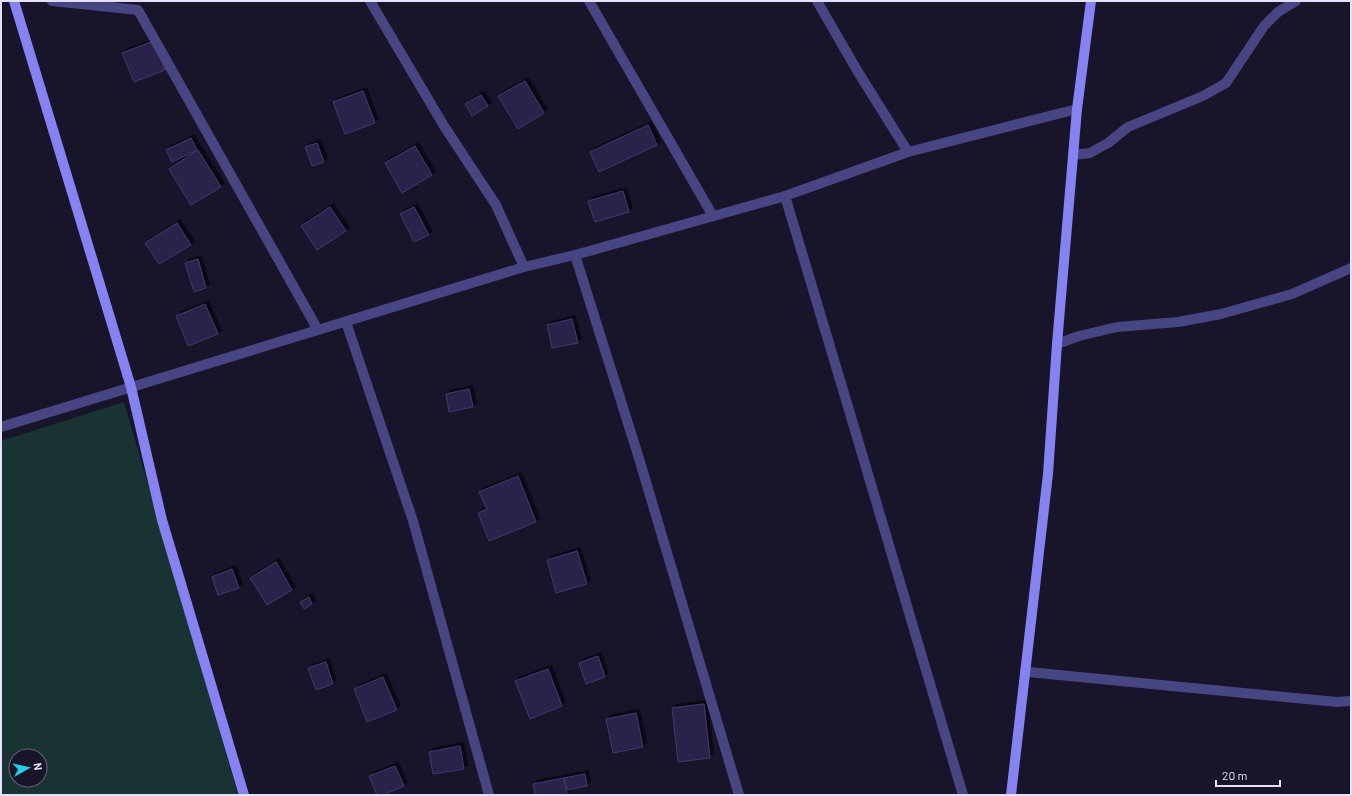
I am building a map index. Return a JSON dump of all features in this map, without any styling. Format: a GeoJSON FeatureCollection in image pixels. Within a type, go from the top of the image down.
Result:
{"type":"FeatureCollection","features":[{"type":"Feature","properties":{"kind":"street"},"geometry":{"type":"LineString","coordinates":[[14,1],[131,387],[162,520],[244,795]]}},
{"type":"Feature","properties":{"kind":"street"},"geometry":{"type":"LineString","coordinates":[[52,1],[138,10]]}},
{"type":"Feature","properties":{"kind":"street"},"geometry":{"type":"LineString","coordinates":[[125,1],[138,10],[318,330]]}},
{"type":"Feature","properties":{"kind":"street"},"geometry":{"type":"LineString","coordinates":[[370,1],[444,126],[496,205],[524,267]]}},
{"type":"Feature","properties":{"kind":"street"},"geometry":{"type":"LineString","coordinates":[[589,1],[713,216]]}},
{"type":"Feature","properties":{"kind":"street"},"geometry":{"type":"LineString","coordinates":[[817,1],[858,72],[908,152]]}},
{"type":"Feature","properties":{"kind":"street"},"geometry":{"type":"LineString","coordinates":[[1011,795],[1048,474],[1057,344],[1077,109],[1091,1]]}},
{"type":"Feature","properties":{"kind":"street"},"geometry":{"type":"LineString","coordinates":[[1073,155],[1090,153],[1108,143],[1128,127],[1203,96],[1226,83],[1264,26],[1278,12],[1296,1]]}},
{"type":"Feature","properties":{"kind":"street"},"geometry":{"type":"LineString","coordinates":[[1,426],[524,267],[784,196],[908,152],[1077,109]]}},
{"type":"Feature","properties":{"kind":"street"},"geometry":{"type":"LineString","coordinates":[[784,196],[963,795]]}},
{"type":"Feature","properties":{"kind":"street"},"geometry":{"type":"LineString","coordinates":[[575,254],[638,455],[739,795]]}},
{"type":"Feature","properties":{"kind":"street"},"geometry":{"type":"LineString","coordinates":[[1057,344],[1079,336],[1117,327],[1178,322],[1221,314],[1292,294],[1351,268]]}},
{"type":"Feature","properties":{"kind":"street"},"geometry":{"type":"LineString","coordinates":[[346,322],[412,521],[489,795]]}},
{"type":"Feature","properties":{"kind":"street"},"geometry":{"type":"LineString","coordinates":[[1025,671],[1337,702],[1351,701]]}},
{"type":"Feature","properties":{"kind":"green space"},"geometry":{"type":"Polygon","coordinates":[[[124,402],[238,795],[1,795],[1,441],[124,402]]]}},
{"type":"Feature","properties":{"kind":"building"},"geometry":{"type":"Polygon","coordinates":[[[154,41],[165,70],[134,82],[122,53],[154,41]]]}},
{"type":"Feature","properties":{"kind":"building"},"geometry":{"type":"Polygon","coordinates":[[[525,81],[544,113],[518,129],[498,96],[525,81]]]}},
{"type":"Feature","properties":{"kind":"building"},"geometry":{"type":"Polygon","coordinates":[[[363,91],[375,123],[345,134],[333,102],[363,91]]]}},
{"type":"Feature","properties":{"kind":"building"},"geometry":{"type":"Polygon","coordinates":[[[481,95],[488,106],[472,116],[465,104],[481,95]]]}},
{"type":"Feature","properties":{"kind":"building"},"geometry":{"type":"Polygon","coordinates":[[[648,125],[657,145],[599,172],[590,152],[648,125]]]}},
{"type":"Feature","properties":{"kind":"building"},"geometry":{"type":"Polygon","coordinates":[[[191,138],[197,150],[172,162],[166,150],[191,138]]]}},
{"type":"Feature","properties":{"kind":"building"},"geometry":{"type":"Polygon","coordinates":[[[317,143],[324,162],[312,166],[305,147],[317,143]]]}},
{"type":"Feature","properties":{"kind":"building"},"geometry":{"type":"Polygon","coordinates":[[[415,146],[432,175],[402,193],[385,163],[415,146]]]}},
{"type":"Feature","properties":{"kind":"building"},"geometry":{"type":"Polygon","coordinates":[[[198,150],[221,187],[191,205],[169,169],[198,150]]]}},
{"type":"Feature","properties":{"kind":"building"},"geometry":{"type":"Polygon","coordinates":[[[623,191],[629,212],[595,222],[588,201],[623,191]]]}},
{"type":"Feature","properties":{"kind":"building"},"geometry":{"type":"Polygon","coordinates":[[[330,207],[346,231],[317,250],[301,226],[330,207]]]}},
{"type":"Feature","properties":{"kind":"building"},"geometry":{"type":"Polygon","coordinates":[[[414,207],[429,235],[414,242],[400,214],[414,207]]]}},
{"type":"Feature","properties":{"kind":"building"},"geometry":{"type":"Polygon","coordinates":[[[177,223],[191,245],[159,264],[145,243],[177,223]]]}},
{"type":"Feature","properties":{"kind":"building"},"geometry":{"type":"Polygon","coordinates":[[[198,259],[206,288],[194,292],[185,263],[198,259]]]}},
{"type":"Feature","properties":{"kind":"building"},"geometry":{"type":"Polygon","coordinates":[[[205,304],[218,334],[188,346],[176,316],[205,304]]]}},
{"type":"Feature","properties":{"kind":"building"},"geometry":{"type":"Polygon","coordinates":[[[572,319],[578,343],[552,348],[547,325],[572,319]]]}},
{"type":"Feature","properties":{"kind":"building"},"geometry":{"type":"Polygon","coordinates":[[[469,389],[473,407],[449,412],[446,394],[469,389]]]}},
{"type":"Feature","properties":{"kind":"building"},"geometry":{"type":"Polygon","coordinates":[[[518,476],[536,522],[489,541],[478,513],[487,509],[479,492],[518,476]]]}},
{"type":"Feature","properties":{"kind":"building"},"geometry":{"type":"Polygon","coordinates":[[[577,551],[587,584],[556,593],[547,560],[577,551]]]}},
{"type":"Feature","properties":{"kind":"building"},"geometry":{"type":"Polygon","coordinates":[[[276,562],[292,590],[267,605],[250,578],[276,562]]]}},
{"type":"Feature","properties":{"kind":"building"},"geometry":{"type":"Polygon","coordinates":[[[232,569],[239,588],[218,595],[212,577],[232,569]]]}},
{"type":"Feature","properties":{"kind":"building"},"geometry":{"type":"Polygon","coordinates":[[[309,597],[312,604],[304,609],[300,602],[309,597]]]}},
{"type":"Feature","properties":{"kind":"building"},"geometry":{"type":"Polygon","coordinates":[[[598,656],[605,677],[586,684],[579,663],[598,656]]]}},
{"type":"Feature","properties":{"kind":"building"},"geometry":{"type":"Polygon","coordinates":[[[326,662],[333,684],[316,690],[308,668],[326,662]]]}},
{"type":"Feature","properties":{"kind":"building"},"geometry":{"type":"Polygon","coordinates":[[[548,669],[562,706],[530,719],[515,681],[548,669]]]}},
{"type":"Feature","properties":{"kind":"building"},"geometry":{"type":"Polygon","coordinates":[[[383,677],[397,710],[367,722],[354,689],[383,677]]]}},
{"type":"Feature","properties":{"kind":"building"},"geometry":{"type":"Polygon","coordinates":[[[704,704],[710,758],[678,762],[672,708],[704,704]]]}},
{"type":"Feature","properties":{"kind":"building"},"geometry":{"type":"Polygon","coordinates":[[[636,713],[643,747],[613,753],[606,719],[636,713]]]}},
{"type":"Feature","properties":{"kind":"building"},"geometry":{"type":"Polygon","coordinates":[[[460,746],[464,769],[433,774],[429,752],[460,746]]]}},
{"type":"Feature","properties":{"kind":"building"},"geometry":{"type":"Polygon","coordinates":[[[395,766],[404,786],[383,795],[377,795],[369,776],[395,766]]]}},
{"type":"Feature","properties":{"kind":"building"},"geometry":{"type":"Polygon","coordinates":[[[585,774],[587,786],[567,790],[564,778],[585,774]]]}},
{"type":"Feature","properties":{"kind":"building"},"geometry":{"type":"Polygon","coordinates":[[[564,778],[567,795],[535,795],[533,784],[564,778]]]}}]}
